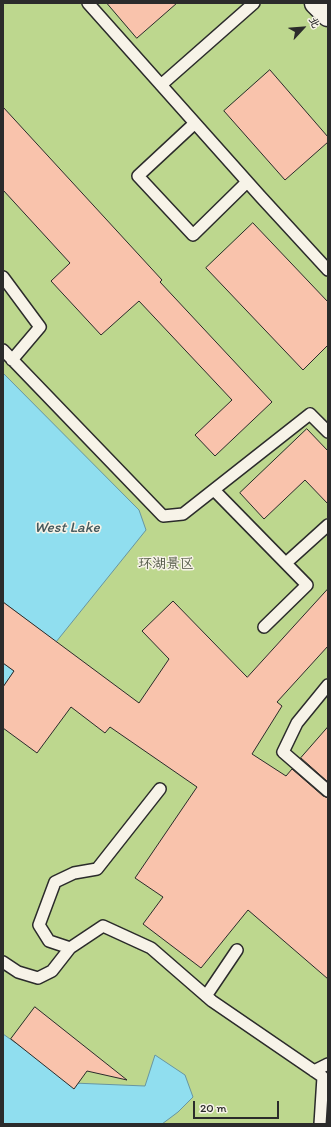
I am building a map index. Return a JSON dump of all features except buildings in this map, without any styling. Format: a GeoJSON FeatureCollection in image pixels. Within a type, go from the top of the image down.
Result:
{"type":"FeatureCollection","features":[{"type":"Feature","properties":{"kind":"street"},"geometry":{"type":"LineString","coordinates":[[316,3],[328,15]]}},
{"type":"Feature","properties":{"kind":"lane"},"geometry":{"type":"LineString","coordinates":[[88,3],[247,182],[328,270]]}},
{"type":"Feature","properties":{"kind":"lane"},"geometry":{"type":"LineString","coordinates":[[161,85],[254,3]]}},
{"type":"Feature","properties":{"kind":"lane"},"geometry":{"type":"LineString","coordinates":[[195,123],[138,176],[193,235],[247,182]]}},
{"type":"Feature","properties":{"kind":"lane"},"geometry":{"type":"LineString","coordinates":[[3,277],[40,327],[12,360]]}},
{"type":"Feature","properties":{"kind":"lane"},"geometry":{"type":"LineString","coordinates":[[3,350],[163,516],[183,514],[310,414],[328,432]]}},
{"type":"Feature","properties":{"kind":"lane"},"geometry":{"type":"LineString","coordinates":[[214,490],[307,585],[264,627]]}},
{"type":"Feature","properties":{"kind":"lane"},"geometry":{"type":"LineString","coordinates":[[286,563],[328,525]]}},
{"type":"Feature","properties":{"kind":"lane"},"geometry":{"type":"LineString","coordinates":[[328,685],[298,723],[283,752],[328,791]]}},
{"type":"Feature","properties":{"kind":"lane"},"geometry":{"type":"LineString","coordinates":[[70,948],[49,941],[38,925],[55,882],[74,873],[97,869],[160,789]]}},
{"type":"Feature","properties":{"kind":"lane"},"geometry":{"type":"LineString","coordinates":[[3,962],[18,972],[38,978],[52,971],[70,948],[103,926],[151,948],[206,996],[322,1077],[320,1124]]}},
{"type":"Feature","properties":{"kind":"lane"},"geometry":{"type":"LineString","coordinates":[[206,996],[237,950]]}},
{"type":"Feature","properties":{"kind":"lane"},"geometry":{"type":"LineString","coordinates":[[314,1071],[328,1064]]}},
{"type":"Feature","properties":{"kind":"green space","name":"环湖景区"},"geometry":{"type":"Polygon","coordinates":[[[3,3],[328,3],[328,1124],[3,1124],[3,3]]]}},
{"type":"Feature","properties":{"kind":"water","name":"West Lake"},"geometry":{"type":"Polygon","coordinates":[[[3,373],[139,510],[146,530],[56,642],[3,602],[3,373]]]}},
{"type":"Feature","properties":{"kind":"water"},"geometry":{"type":"Polygon","coordinates":[[[3,663],[14,671],[3,687],[3,663]]]}},
{"type":"Feature","properties":{"kind":"water"},"geometry":{"type":"Polygon","coordinates":[[[3,1034],[73,1083],[145,1086],[155,1055],[185,1075],[193,1097],[178,1112],[162,1124],[3,1124],[3,1034]]]}}]}
